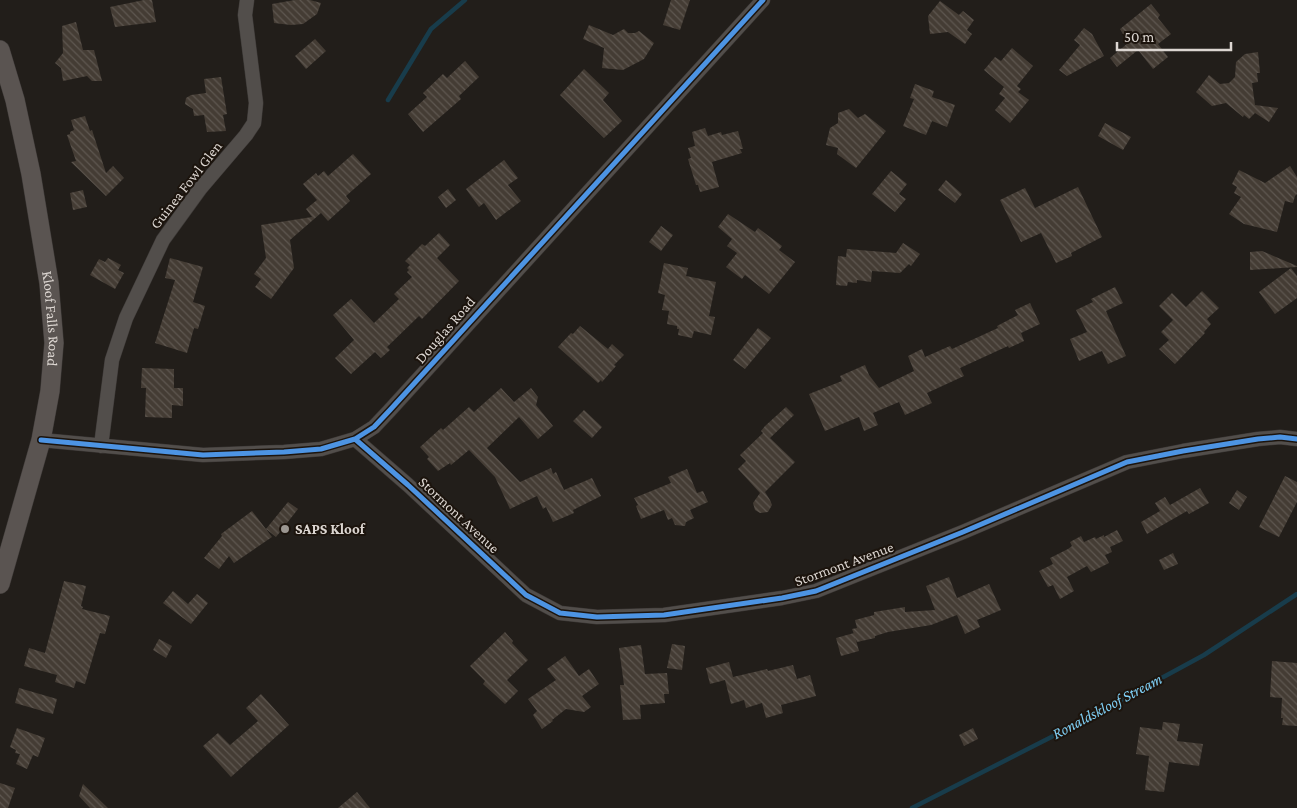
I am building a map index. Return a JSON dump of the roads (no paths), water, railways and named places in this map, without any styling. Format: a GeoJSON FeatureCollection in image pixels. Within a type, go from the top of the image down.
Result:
{"type":"FeatureCollection","features":[{"type":"Feature","properties":{"kind":"main road","name":"Kloof Falls Road"},"geometry":{"type":"LineString","coordinates":[[0,50],[15,100],[31,174],[49,283],[54,343],[50,391],[41,440],[0,584]]}},
{"type":"Feature","properties":{"kind":"street","name":"Guinea Fowl Glen"},"geometry":{"type":"LineString","coordinates":[[101,446],[112,360],[126,318],[159,248],[200,189],[254,123],[256,103],[245,15],[247,0]]}},
{"type":"Feature","properties":{"kind":"street","name":"Douglas Road"},"geometry":{"type":"LineString","coordinates":[[41,440],[204,455],[312,450],[355,439],[374,426],[390,410],[763,0]]}},
{"type":"Feature","properties":{"kind":"street","name":"Stormont Avenue"},"geometry":{"type":"LineString","coordinates":[[355,439],[408,485],[526,595],[560,613],[597,617],[664,615],[782,598],[816,591],[963,532],[1127,462],[1183,450],[1258,439],[1280,437],[1297,439]]}},
{"type":"Feature","properties":{"kind":"waterway"},"geometry":{"type":"LineString","coordinates":[[388,100],[431,29],[465,0]]}},
{"type":"Feature","properties":{"kind":"waterway","name":"Ronaldskloof Stream"},"geometry":{"type":"LineString","coordinates":[[912,808],[1073,726],[1204,655],[1297,594]]}},
{"type":"Feature","properties":{"kind":"place","name":"SAPS Kloof"},"geometry":{"type":"Point","coordinates":[285,529]}}]}
